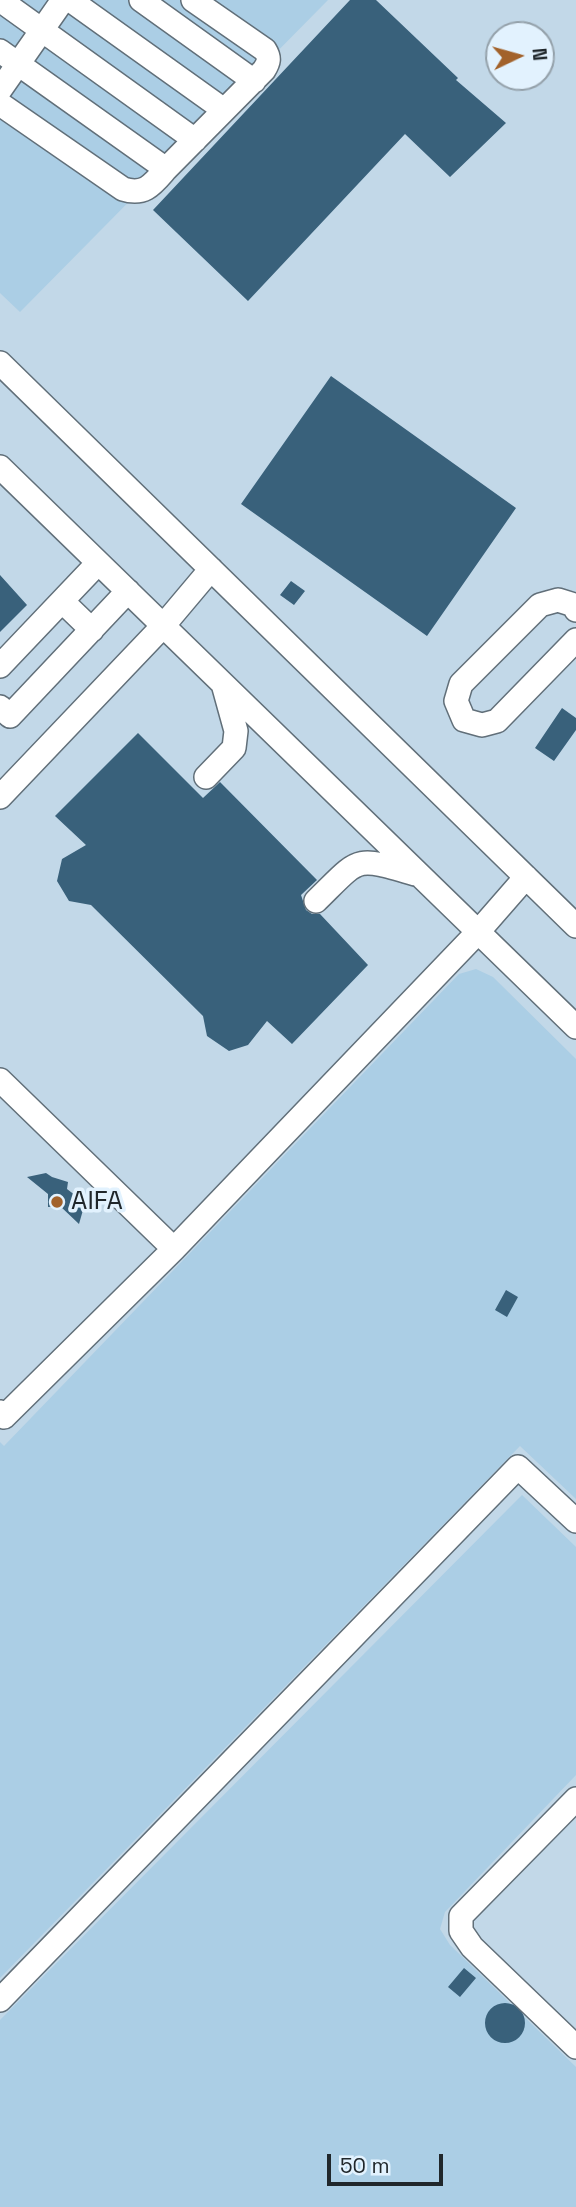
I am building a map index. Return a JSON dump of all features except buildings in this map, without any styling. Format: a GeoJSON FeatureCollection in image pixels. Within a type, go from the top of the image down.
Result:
{"type":"FeatureCollection","features":[{"type":"Feature","properties":{"kind":"street"},"geometry":{"type":"LineString","coordinates":[[1,0],[195,140]]}},
{"type":"Feature","properties":{"kind":"street"},"geometry":{"type":"LineString","coordinates":[[0,90],[9,57],[42,30],[63,0]]}},
{"type":"Feature","properties":{"kind":"street"},"geometry":{"type":"LineString","coordinates":[[70,0],[224,110]]}},
{"type":"Feature","properties":{"kind":"street"},"geometry":{"type":"LineString","coordinates":[[141,0],[254,81]]}},
{"type":"Feature","properties":{"kind":"street"},"geometry":{"type":"LineString","coordinates":[[0,104],[123,189],[132,192],[150,188],[254,81],[268,63],[265,50],[193,0]]}},
{"type":"Feature","properties":{"kind":"street"},"geometry":{"type":"LineString","coordinates":[[9,57],[166,169]]}},
{"type":"Feature","properties":{"kind":"street"},"geometry":{"type":"LineString","coordinates":[[0,363],[576,926]]}},
{"type":"Feature","properties":{"kind":"street"},"geometry":{"type":"LineString","coordinates":[[0,467],[576,1027]]}},
{"type":"Feature","properties":{"kind":"street"},"geometry":{"type":"LineString","coordinates":[[0,666],[98,563]]}},
{"type":"Feature","properties":{"kind":"street"},"geometry":{"type":"LineString","coordinates":[[0,797],[163,626],[211,569]]}},
{"type":"Feature","properties":{"kind":"street"},"geometry":{"type":"LineString","coordinates":[[0,707],[10,716],[128,591]]}},
{"type":"Feature","properties":{"kind":"street"},"geometry":{"type":"LineString","coordinates":[[576,610],[574,606],[558,600],[540,604],[461,684],[456,701],[464,720],[482,725],[497,721],[576,640]]}},
{"type":"Feature","properties":{"kind":"street"},"geometry":{"type":"LineString","coordinates":[[62,601],[92,630]]}},
{"type":"Feature","properties":{"kind":"street"},"geometry":{"type":"LineString","coordinates":[[206,777],[234,748],[236,731],[223,684]]}},
{"type":"Feature","properties":{"kind":"street"},"geometry":{"type":"LineString","coordinates":[[316,901],[354,864],[371,861],[419,875]]}},
{"type":"Feature","properties":{"kind":"street"},"geometry":{"type":"LineString","coordinates":[[0,1412],[4,1417],[174,1249],[478,932],[526,877]]}},
{"type":"Feature","properties":{"kind":"street"},"geometry":{"type":"LineString","coordinates":[[0,1080],[174,1249]]}},
{"type":"Feature","properties":{"kind":"street"},"geometry":{"type":"LineString","coordinates":[[0,2000],[518,1467],[576,1521]]}},
{"type":"Feature","properties":{"kind":"street"},"geometry":{"type":"LineString","coordinates":[[576,1800],[461,1916],[461,1931],[472,1947],[576,2047]]}},
{"type":"Feature","properties":{"kind":"shaded area"},"geometry":{"type":"Polygon","coordinates":[[[0,0],[576,0],[576,2207],[0,2207],[0,0]]]}},
{"type":"Feature","properties":{"kind":"shaded area"},"geometry":{"type":"Polygon","coordinates":[[[0,0],[328,0],[20,312],[0,293],[0,0]]]}},
{"type":"Feature","properties":{"kind":"shaded area"},"geometry":{"type":"Polygon","coordinates":[[[476,969],[493,977],[576,1059],[576,1499],[520,1446],[0,1978],[0,1442],[4,1446],[459,974],[476,969]]]}},
{"type":"Feature","properties":{"kind":"shaded area"},"geometry":{"type":"Polygon","coordinates":[[[522,1495],[576,1547],[576,1775],[445,1912],[440,1929],[450,1945],[576,2067],[576,2207],[0,2207],[0,2020],[522,1495]]]}},
{"type":"Feature","properties":{"kind":"place","name":"AIFA"},"geometry":{"type":"Point","coordinates":[57,1202]}}]}
